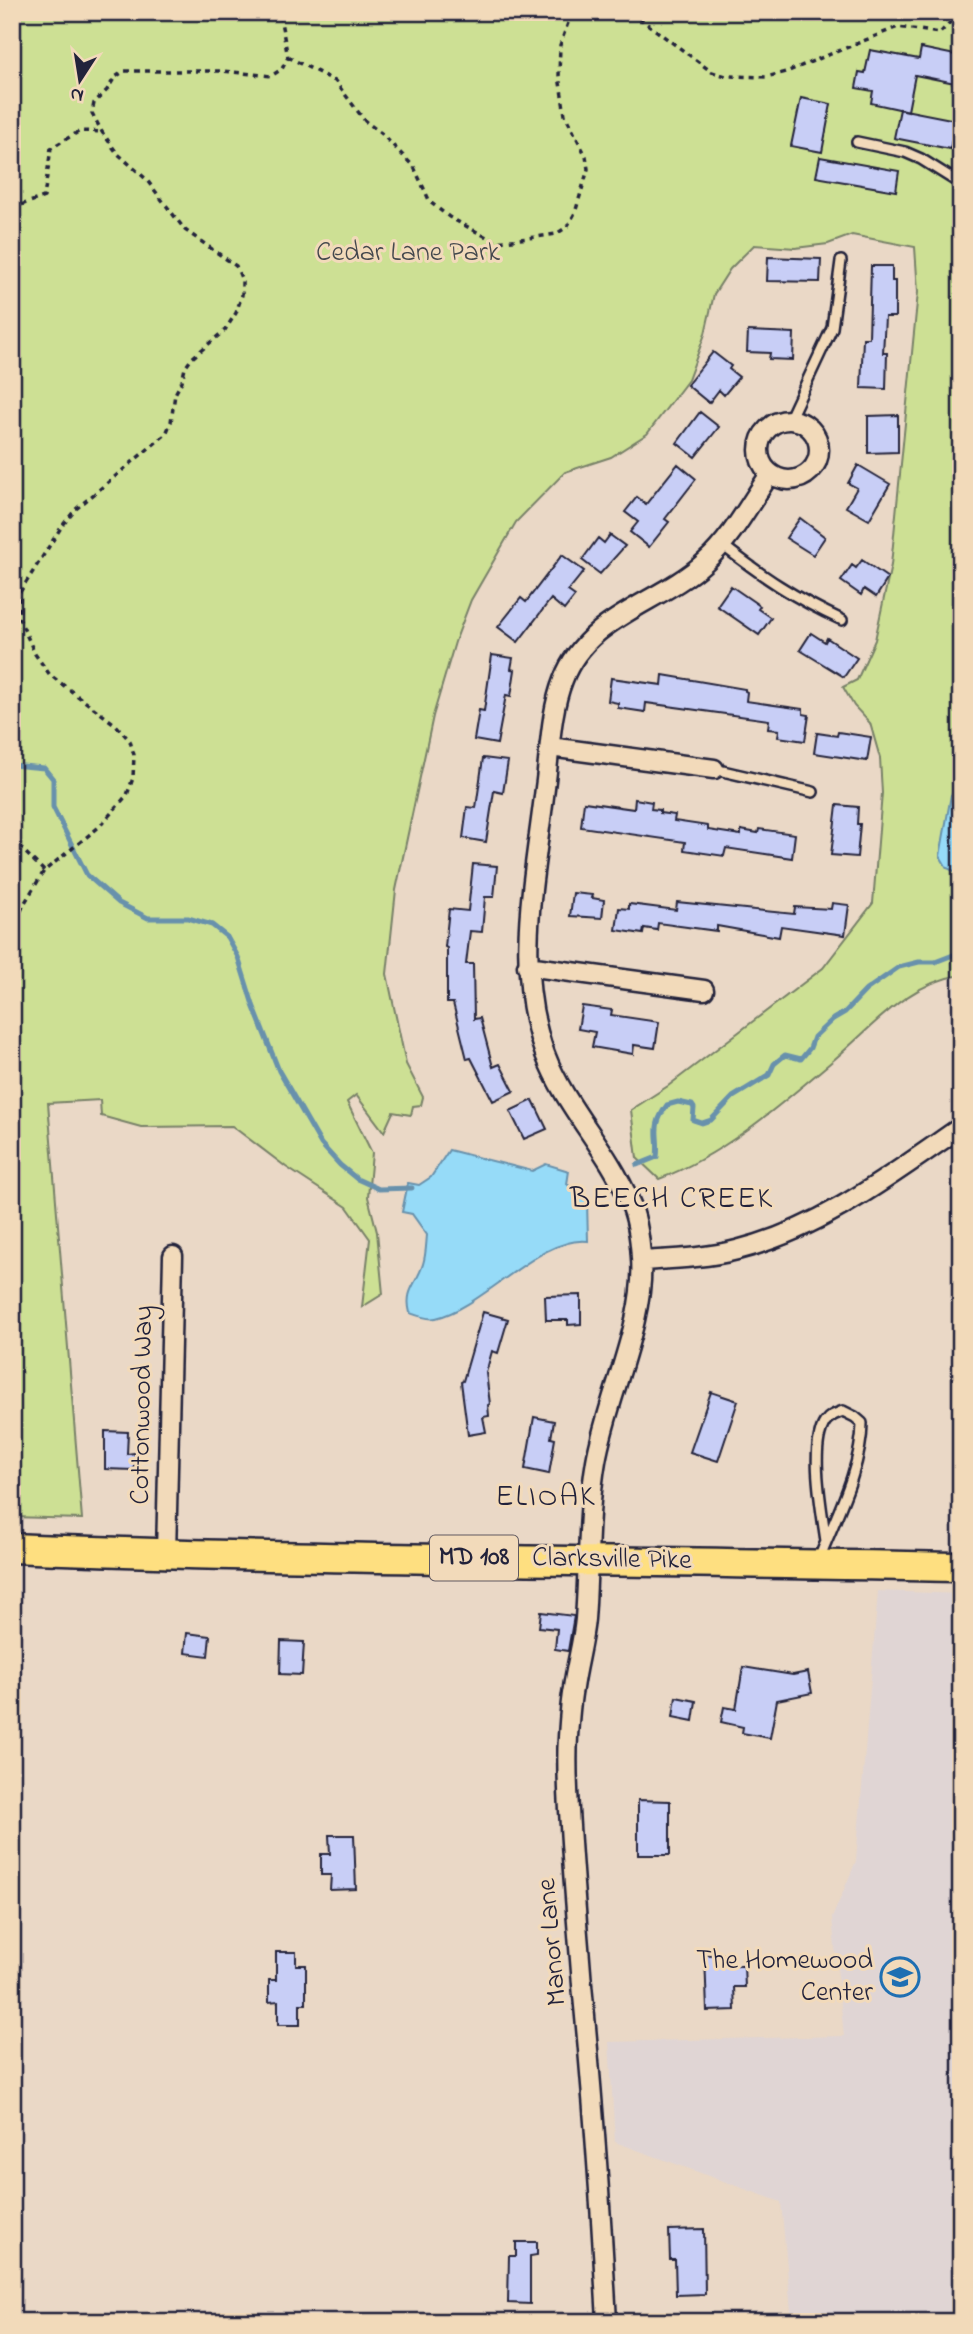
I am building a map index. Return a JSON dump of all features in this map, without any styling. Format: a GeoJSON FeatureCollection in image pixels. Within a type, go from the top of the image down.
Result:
{"type":"FeatureCollection","features":[{"type":"Feature","properties":{"kind":"main road","name":"Clarksville Pike"},"geometry":{"type":"LineString","coordinates":[[12,1548],[166,1555],[587,1559],[821,1552],[961,1567]]}},
{"type":"Feature","properties":{"kind":"street"},"geometry":{"type":"LineString","coordinates":[[789,420],[802,423],[816,436],[818,456],[815,466],[799,478],[789,480],[770,474],[759,458],[761,439],[773,424],[789,420]]}},
{"type":"Feature","properties":{"kind":"street","name":"Manor Lane"},"geometry":{"type":"LineString","coordinates":[[607,2322],[597,2136],[566,1771],[572,1692],[585,1623],[587,1559],[596,1461],[603,1425],[635,1317],[642,1261],[632,1205],[620,1181],[574,1110],[545,1053],[527,965],[528,929],[551,747],[564,678],[574,658],[589,640],[622,614],[705,562],[721,544],[770,474]]}},
{"type":"Feature","properties":{"kind":"street"},"geometry":{"type":"LineString","coordinates":[[551,747],[714,769]]}},
{"type":"Feature","properties":{"kind":"street"},"geometry":{"type":"LineString","coordinates":[[527,965],[704,990]]}},
{"type":"Feature","properties":{"kind":"street"},"geometry":{"type":"LineString","coordinates":[[642,1261],[705,1257],[737,1250],[799,1229],[867,1191],[961,1127]]}},
{"type":"Feature","properties":{"kind":"street","name":"Cottonwood Way"},"geometry":{"type":"LineString","coordinates":[[166,1555],[173,1256]]}},
{"type":"Feature","properties":{"kind":"lane"},"geometry":{"type":"LineString","coordinates":[[857,142],[905,152],[961,184]]}},
{"type":"Feature","properties":{"kind":"lane"},"geometry":{"type":"LineString","coordinates":[[789,420],[832,328],[841,261]]}},
{"type":"Feature","properties":{"kind":"lane"},"geometry":{"type":"LineString","coordinates":[[721,544],[799,600],[842,620]]}},
{"type":"Feature","properties":{"kind":"lane"},"geometry":{"type":"LineString","coordinates":[[714,769],[813,792]]}},
{"type":"Feature","properties":{"kind":"lane"},"geometry":{"type":"LineString","coordinates":[[843,1411],[862,1423],[862,1438],[857,1462],[821,1552],[818,1452],[824,1424],[832,1415],[843,1411]]}},
{"type":"Feature","properties":{"kind":"path"},"geometry":{"type":"LineString","coordinates":[[17,920],[44,871],[99,827],[127,795],[133,778],[134,755],[130,741],[116,725],[50,674],[35,654],[19,618],[20,592],[76,509],[166,435],[171,422],[174,394],[182,381],[185,368],[192,358],[225,330],[236,313],[242,295],[242,280],[236,266],[185,230],[146,179],[117,153],[92,113],[94,103],[115,77],[125,72],[222,71],[271,76],[282,69],[288,57],[279,12]]}},
{"type":"Feature","properties":{"kind":"path"},"geometry":{"type":"LineString","coordinates":[[288,57],[335,81],[365,121],[381,133],[414,167],[430,202],[449,217],[484,238],[496,242],[556,234],[567,227],[575,213],[587,169],[586,156],[565,115],[559,76],[560,45],[572,12]]}},
{"type":"Feature","properties":{"kind":"path"},"geometry":{"type":"LineString","coordinates":[[631,12],[712,72],[726,76],[766,77],[786,72],[898,27],[940,33],[956,16],[961,17]]}},
{"type":"Feature","properties":{"kind":"path"},"geometry":{"type":"LineString","coordinates":[[12,208],[44,197],[51,148],[80,131],[102,132]]}},
{"type":"Feature","properties":{"kind":"path"},"geometry":{"type":"LineString","coordinates":[[12,839],[44,871]]}},
{"type":"Feature","properties":{"kind":"shaded area","name":"The Homewood Center"},"geometry":{"type":"Polygon","coordinates":[[[878,1591],[961,1594],[961,2322],[792,2322],[781,2202],[615,2142],[609,2042],[844,2036],[832,1918],[856,1861],[878,1591]]]}},
{"type":"Feature","properties":{"kind":"green space","name":"Cedar Lane Park"},"geometry":{"type":"Polygon","coordinates":[[[12,12],[961,12],[961,975],[923,987],[906,998],[770,1113],[705,1157],[659,1179],[637,1158],[631,1110],[668,1086],[823,968],[873,903],[882,793],[880,758],[870,723],[854,706],[843,687],[857,680],[875,640],[891,565],[918,292],[915,247],[852,235],[828,244],[795,248],[754,245],[730,269],[714,294],[705,334],[688,380],[647,434],[611,457],[565,472],[516,522],[471,600],[455,642],[433,716],[396,890],[387,974],[406,1064],[423,1097],[421,1105],[413,1106],[411,1115],[393,1112],[384,1132],[356,1095],[347,1102],[372,1153],[368,1197],[377,1232],[383,1294],[362,1307],[370,1239],[347,1207],[286,1167],[232,1126],[141,1127],[101,1116],[100,1100],[48,1103],[82,1519],[12,1517],[12,12]]]}},
{"type":"Feature","properties":{"kind":"water"},"geometry":{"type":"Polygon","coordinates":[[[959,785],[961,874],[947,868],[940,856],[951,795],[959,785]]]}},
{"type":"Feature","properties":{"kind":"water"},"geometry":{"type":"Polygon","coordinates":[[[449,1150],[532,1171],[546,1164],[569,1171],[567,1184],[582,1191],[587,1201],[588,1241],[570,1242],[551,1249],[454,1311],[436,1318],[426,1318],[410,1313],[409,1298],[424,1261],[427,1235],[412,1214],[402,1212],[408,1183],[419,1185],[431,1177],[449,1150]]]}},
{"type":"Feature","properties":{"kind":"building"},"geometry":{"type":"Polygon","coordinates":[[[921,48],[960,56],[955,83],[915,75],[908,111],[871,103],[873,91],[856,88],[859,72],[865,73],[870,50],[919,59],[921,48]]]}},
{"type":"Feature","properties":{"kind":"building"},"geometry":{"type":"Polygon","coordinates":[[[801,98],[831,104],[822,152],[791,146],[801,98]]]}},
{"type":"Feature","properties":{"kind":"building"},"geometry":{"type":"Polygon","coordinates":[[[900,109],[956,120],[950,149],[894,138],[900,109]]]}},
{"type":"Feature","properties":{"kind":"building"},"geometry":{"type":"Polygon","coordinates":[[[820,157],[899,171],[896,191],[816,177],[820,157]]]}},
{"type":"Feature","properties":{"kind":"building"},"geometry":{"type":"Polygon","coordinates":[[[768,257],[821,259],[820,282],[767,281],[768,257]]]}},
{"type":"Feature","properties":{"kind":"building"},"geometry":{"type":"Polygon","coordinates":[[[871,266],[892,266],[892,281],[895,281],[895,317],[885,317],[883,353],[887,353],[886,389],[861,388],[863,338],[869,338],[871,266]]]}},
{"type":"Feature","properties":{"kind":"building"},"geometry":{"type":"Polygon","coordinates":[[[748,331],[794,333],[793,360],[769,359],[770,353],[747,352],[748,331]]]}},
{"type":"Feature","properties":{"kind":"building"},"geometry":{"type":"Polygon","coordinates":[[[713,352],[731,366],[729,369],[739,377],[724,395],[719,390],[709,403],[687,385],[713,352]]]}},
{"type":"Feature","properties":{"kind":"building"},"geometry":{"type":"Polygon","coordinates":[[[700,412],[719,427],[695,457],[677,443],[700,412]]]}},
{"type":"Feature","properties":{"kind":"building"},"geometry":{"type":"Polygon","coordinates":[[[898,415],[898,452],[868,453],[868,416],[898,415]]]}},
{"type":"Feature","properties":{"kind":"building"},"geometry":{"type":"Polygon","coordinates":[[[678,464],[696,479],[665,519],[669,522],[649,547],[630,532],[638,522],[625,512],[637,497],[646,504],[678,464]]]}},
{"type":"Feature","properties":{"kind":"building"},"geometry":{"type":"Polygon","coordinates":[[[858,465],[890,484],[869,520],[846,507],[857,488],[848,483],[858,465]]]}},
{"type":"Feature","properties":{"kind":"building"},"geometry":{"type":"Polygon","coordinates":[[[800,518],[825,537],[813,555],[786,538],[800,518]]]}},
{"type":"Feature","properties":{"kind":"building"},"geometry":{"type":"Polygon","coordinates":[[[610,535],[625,546],[600,574],[582,560],[598,538],[604,543],[610,535]]]}},
{"type":"Feature","properties":{"kind":"building"},"geometry":{"type":"Polygon","coordinates":[[[562,555],[584,571],[568,591],[575,596],[564,610],[551,599],[518,642],[498,627],[521,598],[526,602],[562,555]]]}},
{"type":"Feature","properties":{"kind":"building"},"geometry":{"type":"Polygon","coordinates":[[[862,560],[888,578],[876,597],[864,589],[861,595],[841,581],[852,565],[856,568],[862,560]]]}},
{"type":"Feature","properties":{"kind":"building"},"geometry":{"type":"Polygon","coordinates":[[[731,586],[760,606],[758,609],[771,618],[759,635],[717,606],[731,586]]]}},
{"type":"Feature","properties":{"kind":"building"},"geometry":{"type":"Polygon","coordinates":[[[811,633],[825,642],[827,638],[857,658],[844,677],[800,650],[811,633]]]}},
{"type":"Feature","properties":{"kind":"building"},"geometry":{"type":"Polygon","coordinates":[[[492,655],[513,658],[511,669],[515,670],[511,696],[506,695],[497,744],[474,740],[479,710],[484,711],[492,655]]]}},
{"type":"Feature","properties":{"kind":"building"},"geometry":{"type":"Polygon","coordinates":[[[663,675],[745,689],[746,701],[803,709],[803,714],[809,715],[805,741],[778,737],[779,730],[768,729],[769,720],[646,703],[645,712],[618,708],[618,703],[608,701],[611,678],[662,685],[663,675]]]}},
{"type":"Feature","properties":{"kind":"building"},"geometry":{"type":"Polygon","coordinates":[[[838,732],[871,737],[867,761],[814,753],[817,733],[837,736],[838,732]]]}},
{"type":"Feature","properties":{"kind":"building"},"geometry":{"type":"Polygon","coordinates":[[[483,758],[508,761],[503,793],[494,791],[486,842],[463,838],[467,807],[476,808],[483,758]]]}},
{"type":"Feature","properties":{"kind":"building"},"geometry":{"type":"Polygon","coordinates":[[[635,799],[652,802],[651,809],[675,815],[674,821],[708,826],[708,830],[741,835],[741,830],[758,833],[759,829],[795,834],[792,858],[726,848],[724,856],[684,850],[685,842],[581,827],[584,802],[634,809],[635,799]]]}},
{"type":"Feature","properties":{"kind":"building"},"geometry":{"type":"Polygon","coordinates":[[[837,805],[858,807],[857,824],[860,824],[857,857],[831,855],[837,805]]]}},
{"type":"Feature","properties":{"kind":"building"},"geometry":{"type":"Polygon","coordinates":[[[473,864],[497,866],[494,897],[485,897],[482,932],[470,931],[466,964],[473,964],[474,1019],[480,1018],[493,1067],[500,1064],[514,1091],[493,1101],[471,1058],[467,1059],[453,1003],[447,1003],[445,947],[449,909],[468,911],[473,864]]]}},
{"type":"Feature","properties":{"kind":"building"},"geometry":{"type":"Polygon","coordinates":[[[573,893],[593,895],[592,898],[604,900],[602,918],[570,916],[573,893]]]}},
{"type":"Feature","properties":{"kind":"building"},"geometry":{"type":"Polygon","coordinates":[[[677,902],[794,914],[795,907],[831,909],[832,903],[849,905],[845,935],[781,926],[779,937],[717,926],[717,931],[658,923],[657,930],[644,928],[643,934],[616,930],[619,908],[629,909],[629,904],[676,910],[677,902]]]}},
{"type":"Feature","properties":{"kind":"building"},"geometry":{"type":"Polygon","coordinates":[[[582,1006],[612,1010],[611,1015],[659,1022],[655,1048],[634,1045],[633,1054],[592,1047],[595,1032],[578,1029],[582,1006]]]}},
{"type":"Feature","properties":{"kind":"building"},"geometry":{"type":"Polygon","coordinates":[[[533,1100],[547,1129],[524,1139],[510,1111],[533,1100]]]}},
{"type":"Feature","properties":{"kind":"building"},"geometry":{"type":"Polygon","coordinates":[[[581,1295],[581,1324],[568,1325],[568,1320],[546,1320],[545,1296],[581,1295]]]}},
{"type":"Feature","properties":{"kind":"building"},"geometry":{"type":"Polygon","coordinates":[[[483,1312],[508,1319],[498,1353],[492,1351],[486,1373],[490,1404],[489,1416],[483,1417],[486,1432],[468,1435],[461,1382],[483,1312]]]}},
{"type":"Feature","properties":{"kind":"building"},"geometry":{"type":"Polygon","coordinates":[[[711,1392],[738,1401],[718,1461],[690,1452],[711,1392]]]}},
{"type":"Feature","properties":{"kind":"building"},"geometry":{"type":"Polygon","coordinates":[[[534,1417],[554,1421],[551,1438],[555,1439],[549,1474],[525,1469],[534,1417]]]}},
{"type":"Feature","properties":{"kind":"building"},"geometry":{"type":"Polygon","coordinates":[[[105,1431],[128,1432],[127,1454],[135,1453],[134,1470],[105,1469],[105,1431]]]}},
{"type":"Feature","properties":{"kind":"building"},"geometry":{"type":"Polygon","coordinates":[[[541,1612],[574,1616],[568,1651],[555,1649],[557,1629],[539,1627],[541,1612]]]}},
{"type":"Feature","properties":{"kind":"building"},"geometry":{"type":"Polygon","coordinates":[[[187,1633],[210,1636],[208,1656],[185,1653],[187,1633]]]}},
{"type":"Feature","properties":{"kind":"building"},"geometry":{"type":"Polygon","coordinates":[[[281,1641],[304,1642],[302,1675],[280,1674],[281,1641]]]}},
{"type":"Feature","properties":{"kind":"building"},"geometry":{"type":"Polygon","coordinates":[[[743,1667],[793,1675],[808,1672],[812,1693],[777,1700],[770,1738],[742,1733],[743,1727],[721,1722],[724,1707],[736,1709],[743,1667]]]}},
{"type":"Feature","properties":{"kind":"building"},"geometry":{"type":"Polygon","coordinates":[[[676,1697],[696,1701],[693,1721],[673,1717],[676,1697]]]}},
{"type":"Feature","properties":{"kind":"building"},"geometry":{"type":"Polygon","coordinates":[[[638,1800],[670,1801],[670,1855],[638,1855],[638,1800]]]}},
{"type":"Feature","properties":{"kind":"building"},"geometry":{"type":"Polygon","coordinates":[[[329,1835],[354,1835],[356,1889],[330,1890],[331,1875],[321,1875],[321,1854],[330,1854],[329,1835]]]}},
{"type":"Feature","properties":{"kind":"building"},"geometry":{"type":"Polygon","coordinates":[[[276,1952],[296,1952],[296,1965],[306,1965],[306,2004],[300,2004],[300,2025],[278,2025],[278,2001],[269,2002],[269,1980],[276,1980],[276,1952]]]}},
{"type":"Feature","properties":{"kind":"building"},"geometry":{"type":"Polygon","coordinates":[[[732,1954],[733,1966],[744,1966],[745,1987],[734,1987],[735,2010],[707,2011],[705,1955],[732,1954]]]}},
{"type":"Feature","properties":{"kind":"building"},"geometry":{"type":"Polygon","coordinates":[[[704,2229],[705,2294],[676,2295],[675,2260],[670,2260],[669,2230],[704,2229]]]}},
{"type":"Feature","properties":{"kind":"building"},"geometry":{"type":"Polygon","coordinates":[[[516,2242],[537,2242],[537,2255],[530,2256],[530,2304],[508,2303],[509,2256],[516,2256],[516,2242]]]}},
{"type":"Feature","properties":{"kind":"waterway"},"geometry":{"type":"LineString","coordinates":[[12,765],[44,768],[53,779],[53,807],[87,875],[119,903],[148,918],[188,918],[212,925],[227,937],[238,957],[253,1005],[279,1071],[321,1144],[357,1179],[379,1189],[412,1188]]}},
{"type":"Feature","properties":{"kind":"waterway"},"geometry":{"type":"LineString","coordinates":[[637,1165],[657,1157],[657,1126],[667,1105],[678,1102],[692,1105],[693,1120],[702,1123],[711,1120],[733,1097],[769,1075],[774,1064],[785,1055],[801,1059],[810,1048],[814,1037],[833,1019],[845,1012],[866,990],[899,967],[919,962],[935,962],[961,952]]}},
{"type":"Feature","properties":{"kind":"place","name":"The Homewood Center"},"geometry":{"type":"Point","coordinates":[900,1977]}},
{"type":"Feature","properties":{"kind":"district","name":"BEECH CREEK"},"geometry":{"type":"Point","coordinates":[672,1200]}},
{"type":"Feature","properties":{"kind":"district","name":"ELIOAK"},"geometry":{"type":"Point","coordinates":[546,1498]}}]}
